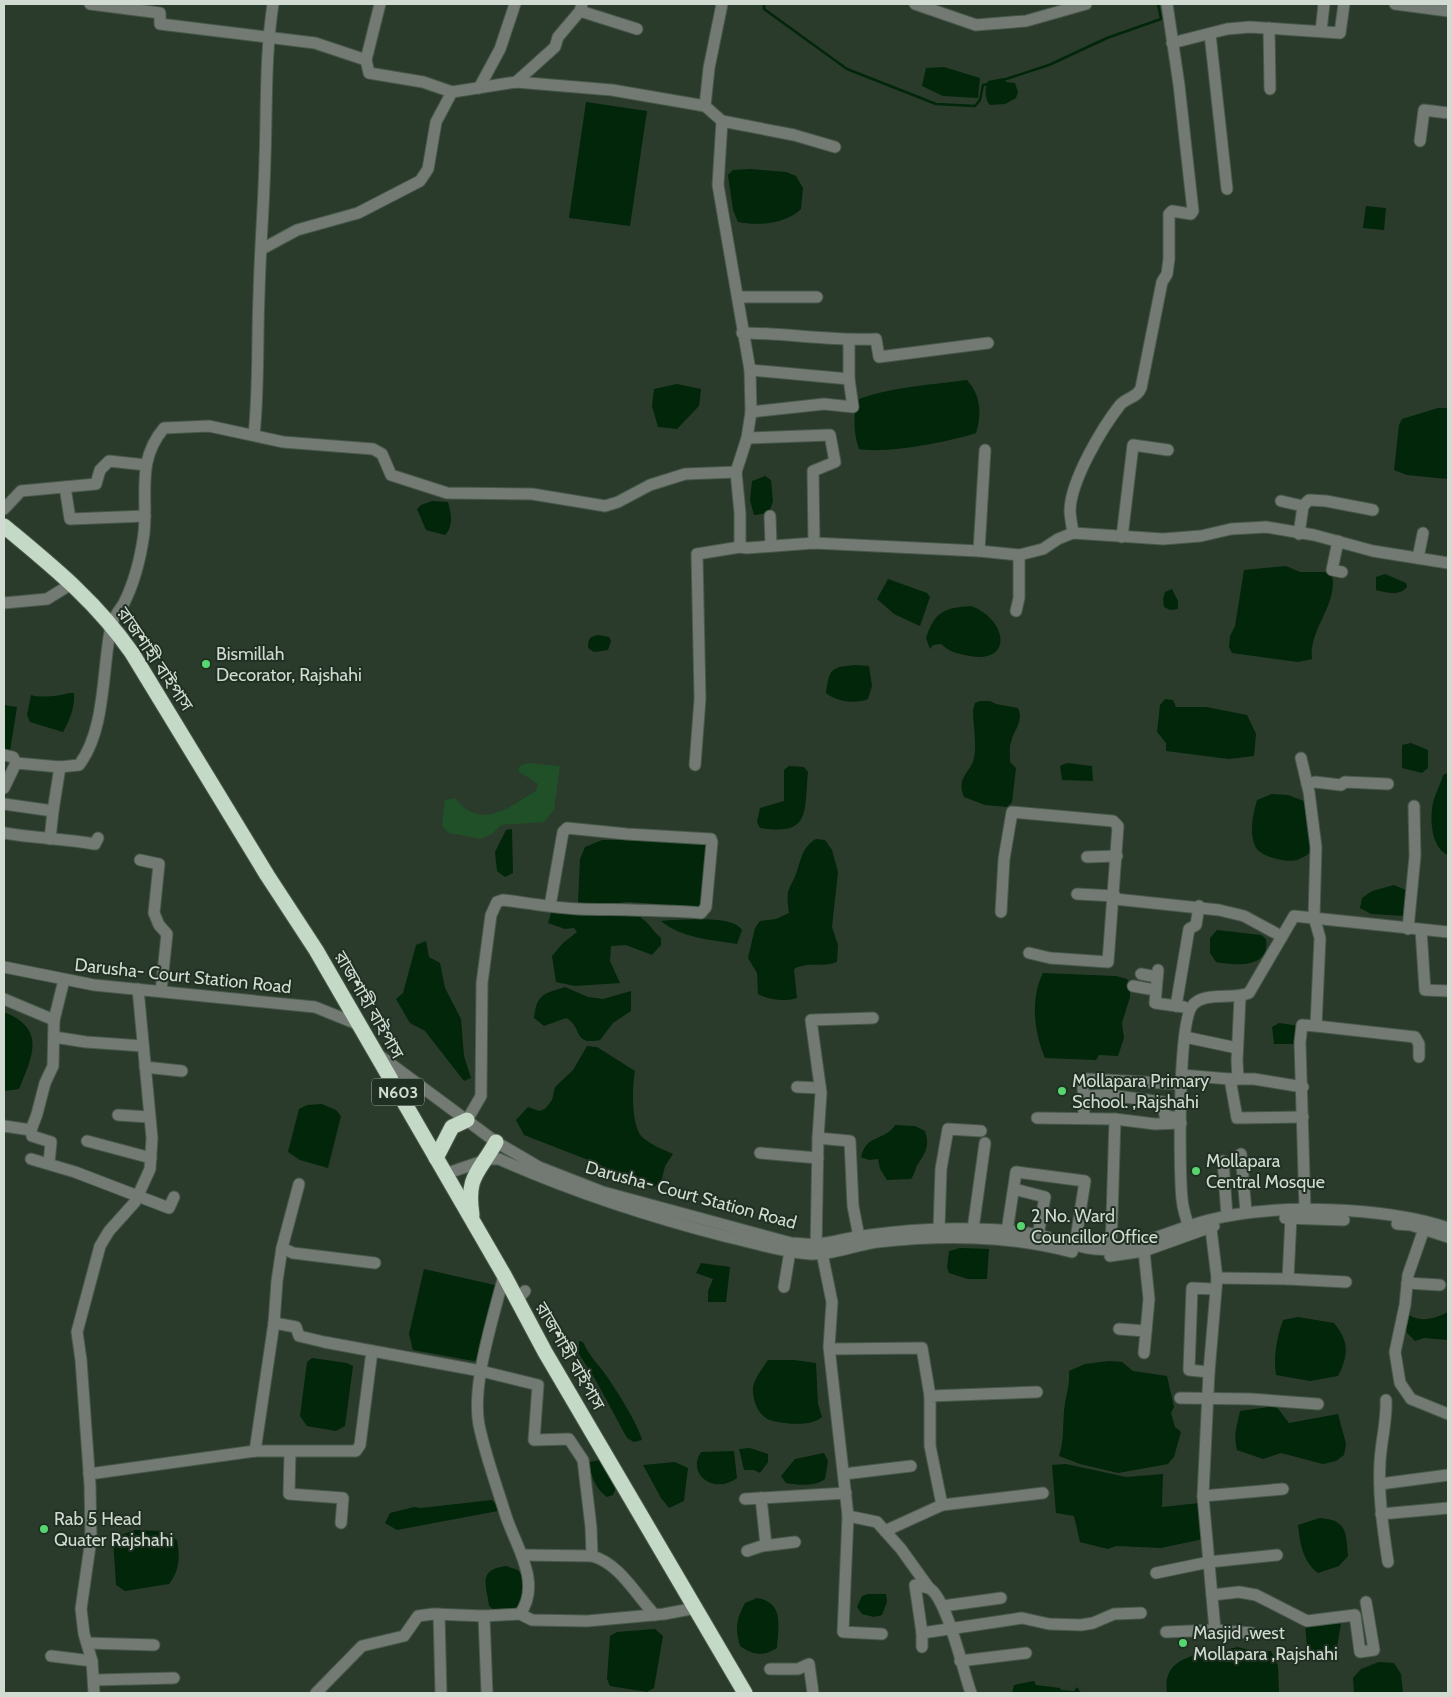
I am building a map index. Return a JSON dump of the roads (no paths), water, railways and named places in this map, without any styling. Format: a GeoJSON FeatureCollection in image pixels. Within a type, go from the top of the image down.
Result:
{"type":"FeatureCollection","features":[{"type":"Feature","properties":{"kind":"highway","name":"রাজশাহী বাইপাস"},"geometry":{"type":"LineString","coordinates":[[4,526],[73,583],[112,623],[316,950],[473,1224],[504,1275],[521,1295],[545,1352],[745,1693]]}},
{"type":"Feature","properties":{"kind":"highway"},"geometry":{"type":"LineString","coordinates":[[436,1158],[452,1127],[467,1120]]}},
{"type":"Feature","properties":{"kind":"highway"},"geometry":{"type":"LineString","coordinates":[[473,1224],[470,1196],[472,1181],[475,1172],[496,1142]]}},
{"type":"Feature","properties":{"kind":"street"},"geometry":{"type":"LineString","coordinates":[[90,4],[160,13],[160,24],[315,43],[366,60]]}},
{"type":"Feature","properties":{"kind":"street"},"geometry":{"type":"LineString","coordinates":[[254,435],[257,408],[259,279],[262,249],[268,38],[273,4]]}},
{"type":"Feature","properties":{"kind":"street"},"geometry":{"type":"LineString","coordinates":[[380,4],[366,60],[369,72],[423,82],[452,92],[516,82],[612,90],[705,106],[722,121],[794,135],[835,147]]}},
{"type":"Feature","properties":{"kind":"street"},"geometry":{"type":"LineString","coordinates":[[479,88],[500,49],[515,4]]}},
{"type":"Feature","properties":{"kind":"street"},"geometry":{"type":"LineString","coordinates":[[705,106],[709,68],[722,4]]}},
{"type":"Feature","properties":{"kind":"street"},"geometry":{"type":"LineString","coordinates":[[915,4],[976,25],[1026,21],[1080,5]]}},
{"type":"Feature","properties":{"kind":"street"},"geometry":{"type":"LineString","coordinates":[[1073,533],[1070,509],[1076,484],[1094,446],[1121,404],[1137,395],[1141,388],[1162,282],[1168,267],[1168,214],[1172,211],[1191,214],[1193,212],[1179,85],[1167,4]]}},
{"type":"Feature","properties":{"kind":"street"},"geometry":{"type":"LineString","coordinates":[[1321,31],[1324,4]]}},
{"type":"Feature","properties":{"kind":"street"},"geometry":{"type":"LineString","coordinates":[[1172,43],[1227,29],[1269,28],[1340,33],[1344,4]]}},
{"type":"Feature","properties":{"kind":"street"},"geometry":{"type":"LineString","coordinates":[[1395,4],[1448,11]]}},
{"type":"Feature","properties":{"kind":"street"},"geometry":{"type":"LineString","coordinates":[[516,82],[555,47],[558,37],[581,7],[637,29]]}},
{"type":"Feature","properties":{"kind":"street"},"geometry":{"type":"LineString","coordinates":[[1269,28],[1270,90]]}},
{"type":"Feature","properties":{"kind":"street"},"geometry":{"type":"LineString","coordinates":[[1210,34],[1227,189]]}},
{"type":"Feature","properties":{"kind":"street"},"geometry":{"type":"LineString","coordinates":[[262,249],[297,230],[358,213],[420,181],[428,169],[436,122],[452,92]]}},
{"type":"Feature","properties":{"kind":"street"},"geometry":{"type":"LineString","coordinates":[[1420,141],[1424,110],[1448,112]]}},
{"type":"Feature","properties":{"kind":"street"},"geometry":{"type":"LineString","coordinates":[[722,121],[718,185],[739,297],[742,333],[750,370],[751,412],[747,438],[736,472],[740,513],[740,547]]}},
{"type":"Feature","properties":{"kind":"street"},"geometry":{"type":"LineString","coordinates":[[739,297],[817,297]]}},
{"type":"Feature","properties":{"kind":"street"},"geometry":{"type":"LineString","coordinates":[[742,333],[777,333],[849,340],[876,339],[879,357],[988,343]]}},
{"type":"Feature","properties":{"kind":"street"},"geometry":{"type":"LineString","coordinates":[[751,412],[824,404],[853,407],[849,378],[849,340]]}},
{"type":"Feature","properties":{"kind":"street"},"geometry":{"type":"LineString","coordinates":[[750,370],[849,378]]}},
{"type":"Feature","properties":{"kind":"street"},"geometry":{"type":"LineString","coordinates":[[16,764],[60,767],[79,765],[85,757],[94,734],[112,623],[125,602],[144,535],[146,466],[151,446],[164,428],[209,426],[283,442],[373,449],[382,454],[391,475],[447,492],[532,494],[605,506],[618,502],[650,485],[685,474],[736,472]]}},
{"type":"Feature","properties":{"kind":"street"},"geometry":{"type":"LineString","coordinates":[[747,438],[830,435],[835,462],[813,471],[814,543]]}},
{"type":"Feature","properties":{"kind":"street"},"geometry":{"type":"LineString","coordinates":[[1122,536],[1134,446],[1168,450]]}},
{"type":"Feature","properties":{"kind":"street"},"geometry":{"type":"LineString","coordinates":[[979,550],[985,450]]}},
{"type":"Feature","properties":{"kind":"street"},"geometry":{"type":"LineString","coordinates":[[4,509],[21,491],[96,484],[100,470],[109,461],[146,466]]}},
{"type":"Feature","properties":{"kind":"street"},"geometry":{"type":"LineString","coordinates":[[65,487],[70,519],[145,516]]}},
{"type":"Feature","properties":{"kind":"street"},"geometry":{"type":"LineString","coordinates":[[1299,534],[1303,506],[1309,500],[1326,501],[1373,510]]}},
{"type":"Feature","properties":{"kind":"street"},"geometry":{"type":"LineString","coordinates":[[1281,501],[1303,506]]}},
{"type":"Feature","properties":{"kind":"street"},"geometry":{"type":"LineString","coordinates":[[770,516],[771,546]]}},
{"type":"Feature","properties":{"kind":"street"},"geometry":{"type":"LineString","coordinates":[[695,765],[700,699],[696,554],[740,547],[814,543],[979,550],[1019,556],[1043,549],[1058,539],[1073,533],[1163,539],[1201,536],[1230,529],[1266,527],[1338,541],[1372,552],[1448,563]]}},
{"type":"Feature","properties":{"kind":"street"},"geometry":{"type":"LineString","coordinates":[[1418,558],[1423,533]]}},
{"type":"Feature","properties":{"kind":"street"},"geometry":{"type":"LineString","coordinates":[[1338,541],[1332,570],[1342,572]]}},
{"type":"Feature","properties":{"kind":"street"},"geometry":{"type":"LineString","coordinates":[[1016,610],[1020,588],[1019,556]]}},
{"type":"Feature","properties":{"kind":"street"},"geometry":{"type":"LineString","coordinates":[[4,603],[47,599],[73,583]]}},
{"type":"Feature","properties":{"kind":"street"},"geometry":{"type":"LineString","coordinates":[[4,755],[12,758],[16,764]]}},
{"type":"Feature","properties":{"kind":"street"},"geometry":{"type":"LineString","coordinates":[[1301,758],[1307,784],[1316,847],[1314,917],[1320,938],[1316,1026]]}},
{"type":"Feature","properties":{"kind":"street"},"geometry":{"type":"LineString","coordinates":[[4,788],[16,764]]}},
{"type":"Feature","properties":{"kind":"street"},"geometry":{"type":"LineString","coordinates":[[50,838],[60,767]]}},
{"type":"Feature","properties":{"kind":"street"},"geometry":{"type":"LineString","coordinates":[[1307,784],[1315,782],[1341,785],[1345,782],[1388,784]]}},
{"type":"Feature","properties":{"kind":"street"},"geometry":{"type":"LineString","coordinates":[[4,804],[53,811]]}},
{"type":"Feature","properties":{"kind":"street"},"geometry":{"type":"LineString","coordinates":[[1408,929],[1415,856],[1414,806]]}},
{"type":"Feature","properties":{"kind":"street"},"geometry":{"type":"LineString","coordinates":[[1001,912],[1004,858],[1012,812],[1114,821],[1118,826],[1115,898],[1108,962],[1050,958],[1029,953]]}},
{"type":"Feature","properties":{"kind":"street"},"geometry":{"type":"LineString","coordinates":[[467,1120],[481,1096],[482,983],[491,915],[497,902],[503,900],[550,906],[702,912],[706,907],[712,842],[710,839],[568,828],[563,832],[550,906]]}},
{"type":"Feature","properties":{"kind":"street"},"geometry":{"type":"LineString","coordinates":[[4,832],[95,844],[98,838]]}},
{"type":"Feature","properties":{"kind":"street"},"geometry":{"type":"LineString","coordinates":[[1088,856],[1117,856]]}},
{"type":"Feature","properties":{"kind":"street"},"geometry":{"type":"LineString","coordinates":[[140,860],[159,864],[154,913],[159,925],[167,934],[161,991]]}},
{"type":"Feature","properties":{"kind":"street"},"geometry":{"type":"LineString","coordinates":[[1077,894],[1199,906],[1244,916],[1281,936]]}},
{"type":"Feature","properties":{"kind":"street"},"geometry":{"type":"LineString","coordinates":[[1176,1006],[1189,929],[1196,925],[1199,906]]}},
{"type":"Feature","properties":{"kind":"street"},"geometry":{"type":"LineString","coordinates":[[1190,1230],[1182,1200],[1182,1080],[1185,1036],[1191,1008],[1197,1001],[1240,997],[1249,993],[1294,916],[1448,932]]}},
{"type":"Feature","properties":{"kind":"street"},"geometry":{"type":"LineString","coordinates":[[1421,930],[1425,990],[1448,991]]}},
{"type":"Feature","properties":{"kind":"street","name":"Darusha- Court Station Road"},"geometry":{"type":"LineString","coordinates":[[4,967],[64,980],[315,1007],[357,1024]]}},
{"type":"Feature","properties":{"kind":"street"},"geometry":{"type":"LineString","coordinates":[[1141,974],[1157,973],[1155,1003],[1191,1008]]}},
{"type":"Feature","properties":{"kind":"street"},"geometry":{"type":"LineString","coordinates":[[49,1163],[51,1142],[32,1136],[31,1130],[38,1114],[45,1083],[54,1066],[54,1020],[64,980]]}},
{"type":"Feature","properties":{"kind":"street"},"geometry":{"type":"LineString","coordinates":[[1133,986],[1155,990]]}},
{"type":"Feature","properties":{"kind":"street"},"geometry":{"type":"LineString","coordinates":[[94,1693],[92,1661],[86,1643],[81,1609],[91,1539],[89,1474],[81,1360],[77,1332],[100,1246],[137,1197],[150,1169],[149,1117],[138,989]]}},
{"type":"Feature","properties":{"kind":"street"},"geometry":{"type":"LineString","coordinates":[[1240,997],[1234,1079],[1237,1118],[1264,1116],[1303,1117]]}},
{"type":"Feature","properties":{"kind":"street"},"geometry":{"type":"LineString","coordinates":[[4,999],[54,1020]]}},
{"type":"Feature","properties":{"kind":"street"},"geometry":{"type":"LineString","coordinates":[[873,1018],[811,1020],[820,1088],[818,1250],[832,1302],[830,1349],[848,1516],[843,1632],[882,1634]]}},
{"type":"Feature","properties":{"kind":"street"},"geometry":{"type":"LineString","coordinates":[[1305,1210],[1303,1088],[1300,1042],[1302,1025],[1415,1037],[1419,1044],[1419,1057]]}},
{"type":"Feature","properties":{"kind":"street"},"geometry":{"type":"LineString","coordinates":[[54,1036],[86,1042],[143,1046]]}},
{"type":"Feature","properties":{"kind":"street"},"geometry":{"type":"LineString","coordinates":[[1185,1036],[1237,1048]]}},
{"type":"Feature","properties":{"kind":"street","name":"Darusha- Court Station Road"},"geometry":{"type":"LineString","coordinates":[[374,1051],[496,1142],[539,1167],[603,1192],[818,1250]]}},
{"type":"Feature","properties":{"kind":"street"},"geometry":{"type":"LineString","coordinates":[[145,1067],[182,1071]]}},
{"type":"Feature","properties":{"kind":"street"},"geometry":{"type":"LineString","coordinates":[[1084,1118],[1083,1083],[1087,1078],[1254,1079],[1303,1088]]}},
{"type":"Feature","properties":{"kind":"street"},"geometry":{"type":"LineString","coordinates":[[797,1087],[820,1088]]}},
{"type":"Feature","properties":{"kind":"street"},"geometry":{"type":"LineString","coordinates":[[1084,1096],[1109,1095],[1163,1102],[1166,1117],[1181,1120]]}},
{"type":"Feature","properties":{"kind":"street"},"geometry":{"type":"LineString","coordinates":[[118,1114],[149,1117]]}},
{"type":"Feature","properties":{"kind":"street"},"geometry":{"type":"LineString","coordinates":[[1037,1118],[1115,1119],[1156,1124],[1181,1120]]}},
{"type":"Feature","properties":{"kind":"street"},"geometry":{"type":"LineString","coordinates":[[1111,1249],[1115,1119]]}},
{"type":"Feature","properties":{"kind":"street"},"geometry":{"type":"LineString","coordinates":[[4,1126],[31,1130]]}},
{"type":"Feature","properties":{"kind":"street"},"geometry":{"type":"LineString","coordinates":[[939,1228],[940,1169],[948,1129],[981,1131]]}},
{"type":"Feature","properties":{"kind":"street"},"geometry":{"type":"LineString","coordinates":[[818,1138],[850,1141],[853,1206],[860,1241]]}},
{"type":"Feature","properties":{"kind":"street"},"geometry":{"type":"LineString","coordinates":[[87,1141],[151,1158]]}},
{"type":"Feature","properties":{"kind":"street"},"geometry":{"type":"LineString","coordinates":[[972,1229],[985,1143]]}},
{"type":"Feature","properties":{"kind":"street"},"geometry":{"type":"LineString","coordinates":[[760,1153],[818,1158]]}},
{"type":"Feature","properties":{"kind":"street"},"geometry":{"type":"LineString","coordinates":[[1241,1154],[1246,1212]]}},
{"type":"Feature","properties":{"kind":"street"},"geometry":{"type":"LineString","coordinates":[[31,1159],[49,1163],[169,1208],[174,1197]]}},
{"type":"Feature","properties":{"kind":"street","name":"Darusha- Court Station Road"},"geometry":{"type":"LineString","coordinates":[[445,1174],[483,1161],[499,1159],[599,1200],[696,1228],[790,1252],[818,1250],[939,1228],[972,1229],[1007,1235],[1090,1256],[1112,1256],[1144,1252],[1190,1230]]}},
{"type":"Feature","properties":{"kind":"street"},"geometry":{"type":"LineString","coordinates":[[1223,1161],[1227,1216]]}},
{"type":"Feature","properties":{"kind":"street"},"geometry":{"type":"LineString","coordinates":[[1007,1235],[1016,1172],[1085,1181],[1075,1245]]}},
{"type":"Feature","properties":{"kind":"street"},"geometry":{"type":"LineString","coordinates":[[255,1451],[274,1323],[282,1248],[299,1184]]}},
{"type":"Feature","properties":{"kind":"street"},"geometry":{"type":"LineString","coordinates":[[1014,1189],[1044,1197],[1038,1235]]}},
{"type":"Feature","properties":{"kind":"street","name":"Darusha- Court Station Road"},"geometry":{"type":"LineString","coordinates":[[860,1241],[1038,1235],[1090,1249],[1111,1249],[1145,1243],[1190,1230],[1227,1216],[1246,1212],[1305,1210],[1412,1218],[1448,1228]]}},
{"type":"Feature","properties":{"kind":"street"},"geometry":{"type":"LineString","coordinates":[[1288,1279],[1291,1217]]}},
{"type":"Feature","properties":{"kind":"street","name":"Darusha- Court Station Road"},"geometry":{"type":"LineString","coordinates":[[1211,1223],[1291,1217],[1359,1221],[1424,1229],[1448,1237]]}},
{"type":"Feature","properties":{"kind":"street"},"geometry":{"type":"LineString","coordinates":[[1211,1223],[1216,1284],[1209,1372],[1203,1496],[1215,1630]]}},
{"type":"Feature","properties":{"kind":"street"},"geometry":{"type":"LineString","coordinates":[[1424,1229],[1407,1282],[1395,1352],[1400,1383],[1411,1398],[1448,1414]]}},
{"type":"Feature","properties":{"kind":"street"},"geometry":{"type":"LineString","coordinates":[[282,1248],[293,1253],[375,1263]]}},
{"type":"Feature","properties":{"kind":"street"},"geometry":{"type":"LineString","coordinates":[[784,1287],[790,1252]]}},
{"type":"Feature","properties":{"kind":"street"},"geometry":{"type":"LineString","coordinates":[[1144,1252],[1148,1299],[1144,1353]]}},
{"type":"Feature","properties":{"kind":"street"},"geometry":{"type":"LineString","coordinates":[[504,1275],[481,1371],[478,1408],[479,1424],[505,1514],[522,1555],[528,1576],[526,1605],[520,1614]]}},
{"type":"Feature","properties":{"kind":"street"},"geometry":{"type":"LineString","coordinates":[[1209,1372],[1190,1370],[1192,1288],[1216,1284],[1288,1279],[1346,1282]]}},
{"type":"Feature","properties":{"kind":"street"},"geometry":{"type":"LineString","coordinates":[[1407,1282],[1440,1285]]}},
{"type":"Feature","properties":{"kind":"street"},"geometry":{"type":"LineString","coordinates":[[274,1323],[296,1326],[299,1336],[481,1371],[538,1385],[534,1440],[569,1438],[582,1460],[592,1556]]}},
{"type":"Feature","properties":{"kind":"street"},"geometry":{"type":"LineString","coordinates":[[1119,1329],[1146,1331]]}},
{"type":"Feature","properties":{"kind":"street"},"geometry":{"type":"LineString","coordinates":[[830,1349],[922,1348],[930,1396],[930,1446],[942,1505]]}},
{"type":"Feature","properties":{"kind":"street"},"geometry":{"type":"LineString","coordinates":[[89,1474],[255,1451],[356,1451],[360,1445],[372,1351]]}},
{"type":"Feature","properties":{"kind":"street"},"geometry":{"type":"LineString","coordinates":[[930,1396],[1037,1392]]}},
{"type":"Feature","properties":{"kind":"street"},"geometry":{"type":"LineString","coordinates":[[1180,1398],[1251,1399],[1318,1404]]}},
{"type":"Feature","properties":{"kind":"street"},"geometry":{"type":"LineString","coordinates":[[1386,1400],[1380,1484],[1381,1514],[1388,1562]]}},
{"type":"Feature","properties":{"kind":"street"},"geometry":{"type":"LineString","coordinates":[[290,1452],[289,1494],[343,1498],[341,1523]]}},
{"type":"Feature","properties":{"kind":"street"},"geometry":{"type":"LineString","coordinates":[[844,1474],[912,1466]]}},
{"type":"Feature","properties":{"kind":"street"},"geometry":{"type":"LineString","coordinates":[[1380,1484],[1448,1475]]}},
{"type":"Feature","properties":{"kind":"street"},"geometry":{"type":"LineString","coordinates":[[1203,1496],[1283,1489]]}},
{"type":"Feature","properties":{"kind":"street"},"geometry":{"type":"LineString","coordinates":[[745,1499],[846,1493]]}},
{"type":"Feature","properties":{"kind":"street"},"geometry":{"type":"LineString","coordinates":[[885,1531],[942,1505],[1043,1493]]}},
{"type":"Feature","properties":{"kind":"street"},"geometry":{"type":"LineString","coordinates":[[761,1498],[766,1545]]}},
{"type":"Feature","properties":{"kind":"street"},"geometry":{"type":"LineString","coordinates":[[1381,1514],[1448,1508]]}},
{"type":"Feature","properties":{"kind":"street"},"geometry":{"type":"LineString","coordinates":[[848,1516],[877,1522],[901,1549],[930,1588],[936,1592],[952,1629],[970,1693]]}},
{"type":"Feature","properties":{"kind":"street"},"geometry":{"type":"LineString","coordinates":[[746,1551],[766,1545],[795,1542]]}},
{"type":"Feature","properties":{"kind":"street"},"geometry":{"type":"LineString","coordinates":[[522,1555],[592,1556],[609,1563],[654,1615]]}},
{"type":"Feature","properties":{"kind":"street"},"geometry":{"type":"LineString","coordinates":[[1156,1573],[1209,1562],[1276,1555]]}},
{"type":"Feature","properties":{"kind":"street"},"geometry":{"type":"LineString","coordinates":[[922,1647],[922,1633],[915,1585],[930,1588]]}},
{"type":"Feature","properties":{"kind":"street"},"geometry":{"type":"LineString","coordinates":[[1212,1595],[1239,1592],[1256,1595],[1307,1621],[1356,1615],[1360,1652],[1374,1650],[1366,1602]]}},
{"type":"Feature","properties":{"kind":"street"},"geometry":{"type":"LineString","coordinates":[[943,1606],[1001,1598]]}},
{"type":"Feature","properties":{"kind":"street"},"geometry":{"type":"LineString","coordinates":[[316,1693],[362,1646],[368,1642],[400,1638],[418,1616],[439,1614],[484,1616],[520,1614],[532,1620],[566,1621],[654,1615],[696,1608]]}},
{"type":"Feature","properties":{"kind":"street"},"geometry":{"type":"LineString","coordinates":[[922,1633],[1022,1618],[1049,1624],[1081,1625],[1093,1623],[1114,1614],[1142,1613]]}},
{"type":"Feature","properties":{"kind":"street"},"geometry":{"type":"LineString","coordinates":[[439,1614],[441,1693]]}},
{"type":"Feature","properties":{"kind":"street"},"geometry":{"type":"LineString","coordinates":[[484,1616],[487,1693]]}},
{"type":"Feature","properties":{"kind":"street"},"geometry":{"type":"LineString","coordinates":[[1166,1632],[1215,1630],[1252,1633]]}},
{"type":"Feature","properties":{"kind":"street"},"geometry":{"type":"LineString","coordinates":[[86,1643],[154,1645]]}},
{"type":"Feature","properties":{"kind":"street"},"geometry":{"type":"LineString","coordinates":[[960,1661],[1026,1653]]}},
{"type":"Feature","properties":{"kind":"street"},"geometry":{"type":"LineString","coordinates":[[51,1656],[92,1661]]}},
{"type":"Feature","properties":{"kind":"street"},"geometry":{"type":"LineString","coordinates":[[770,1669],[798,1669],[809,1664],[814,1693]]}},
{"type":"Feature","properties":{"kind":"street"},"geometry":{"type":"LineString","coordinates":[[94,1680],[174,1678]]}},
{"type":"Feature","properties":{"kind":"waterway"},"geometry":{"type":"LineString","coordinates":[[764,4],[764,9],[847,69],[936,104],[975,106],[980,100],[983,85],[988,84]]}},
{"type":"Feature","properties":{"kind":"waterway"},"geometry":{"type":"LineString","coordinates":[[1003,80],[1049,65],[1107,38],[1161,19],[1158,4]]}},
{"type":"Feature","properties":{"kind":"place","name":"Bismillah Decorator, Rajshahi"},"geometry":{"type":"Point","coordinates":[206,664]}},
{"type":"Feature","properties":{"kind":"place","name":"Mollapara Primary School. ,Rajshahi"},"geometry":{"type":"Point","coordinates":[1062,1091]}},
{"type":"Feature","properties":{"kind":"place","name":"Mollapara Central Mosque"},"geometry":{"type":"Point","coordinates":[1196,1171]}},
{"type":"Feature","properties":{"kind":"place","name":"2 No. Ward Councillor Office"},"geometry":{"type":"Point","coordinates":[1021,1226]}},
{"type":"Feature","properties":{"kind":"place","name":"Rab 5 Head Quater Rajshahi"},"geometry":{"type":"Point","coordinates":[44,1529]}},
{"type":"Feature","properties":{"kind":"place","name":"Masjid ,west Mollapara ,Rajshahi"},"geometry":{"type":"Point","coordinates":[1183,1643]}}]}
